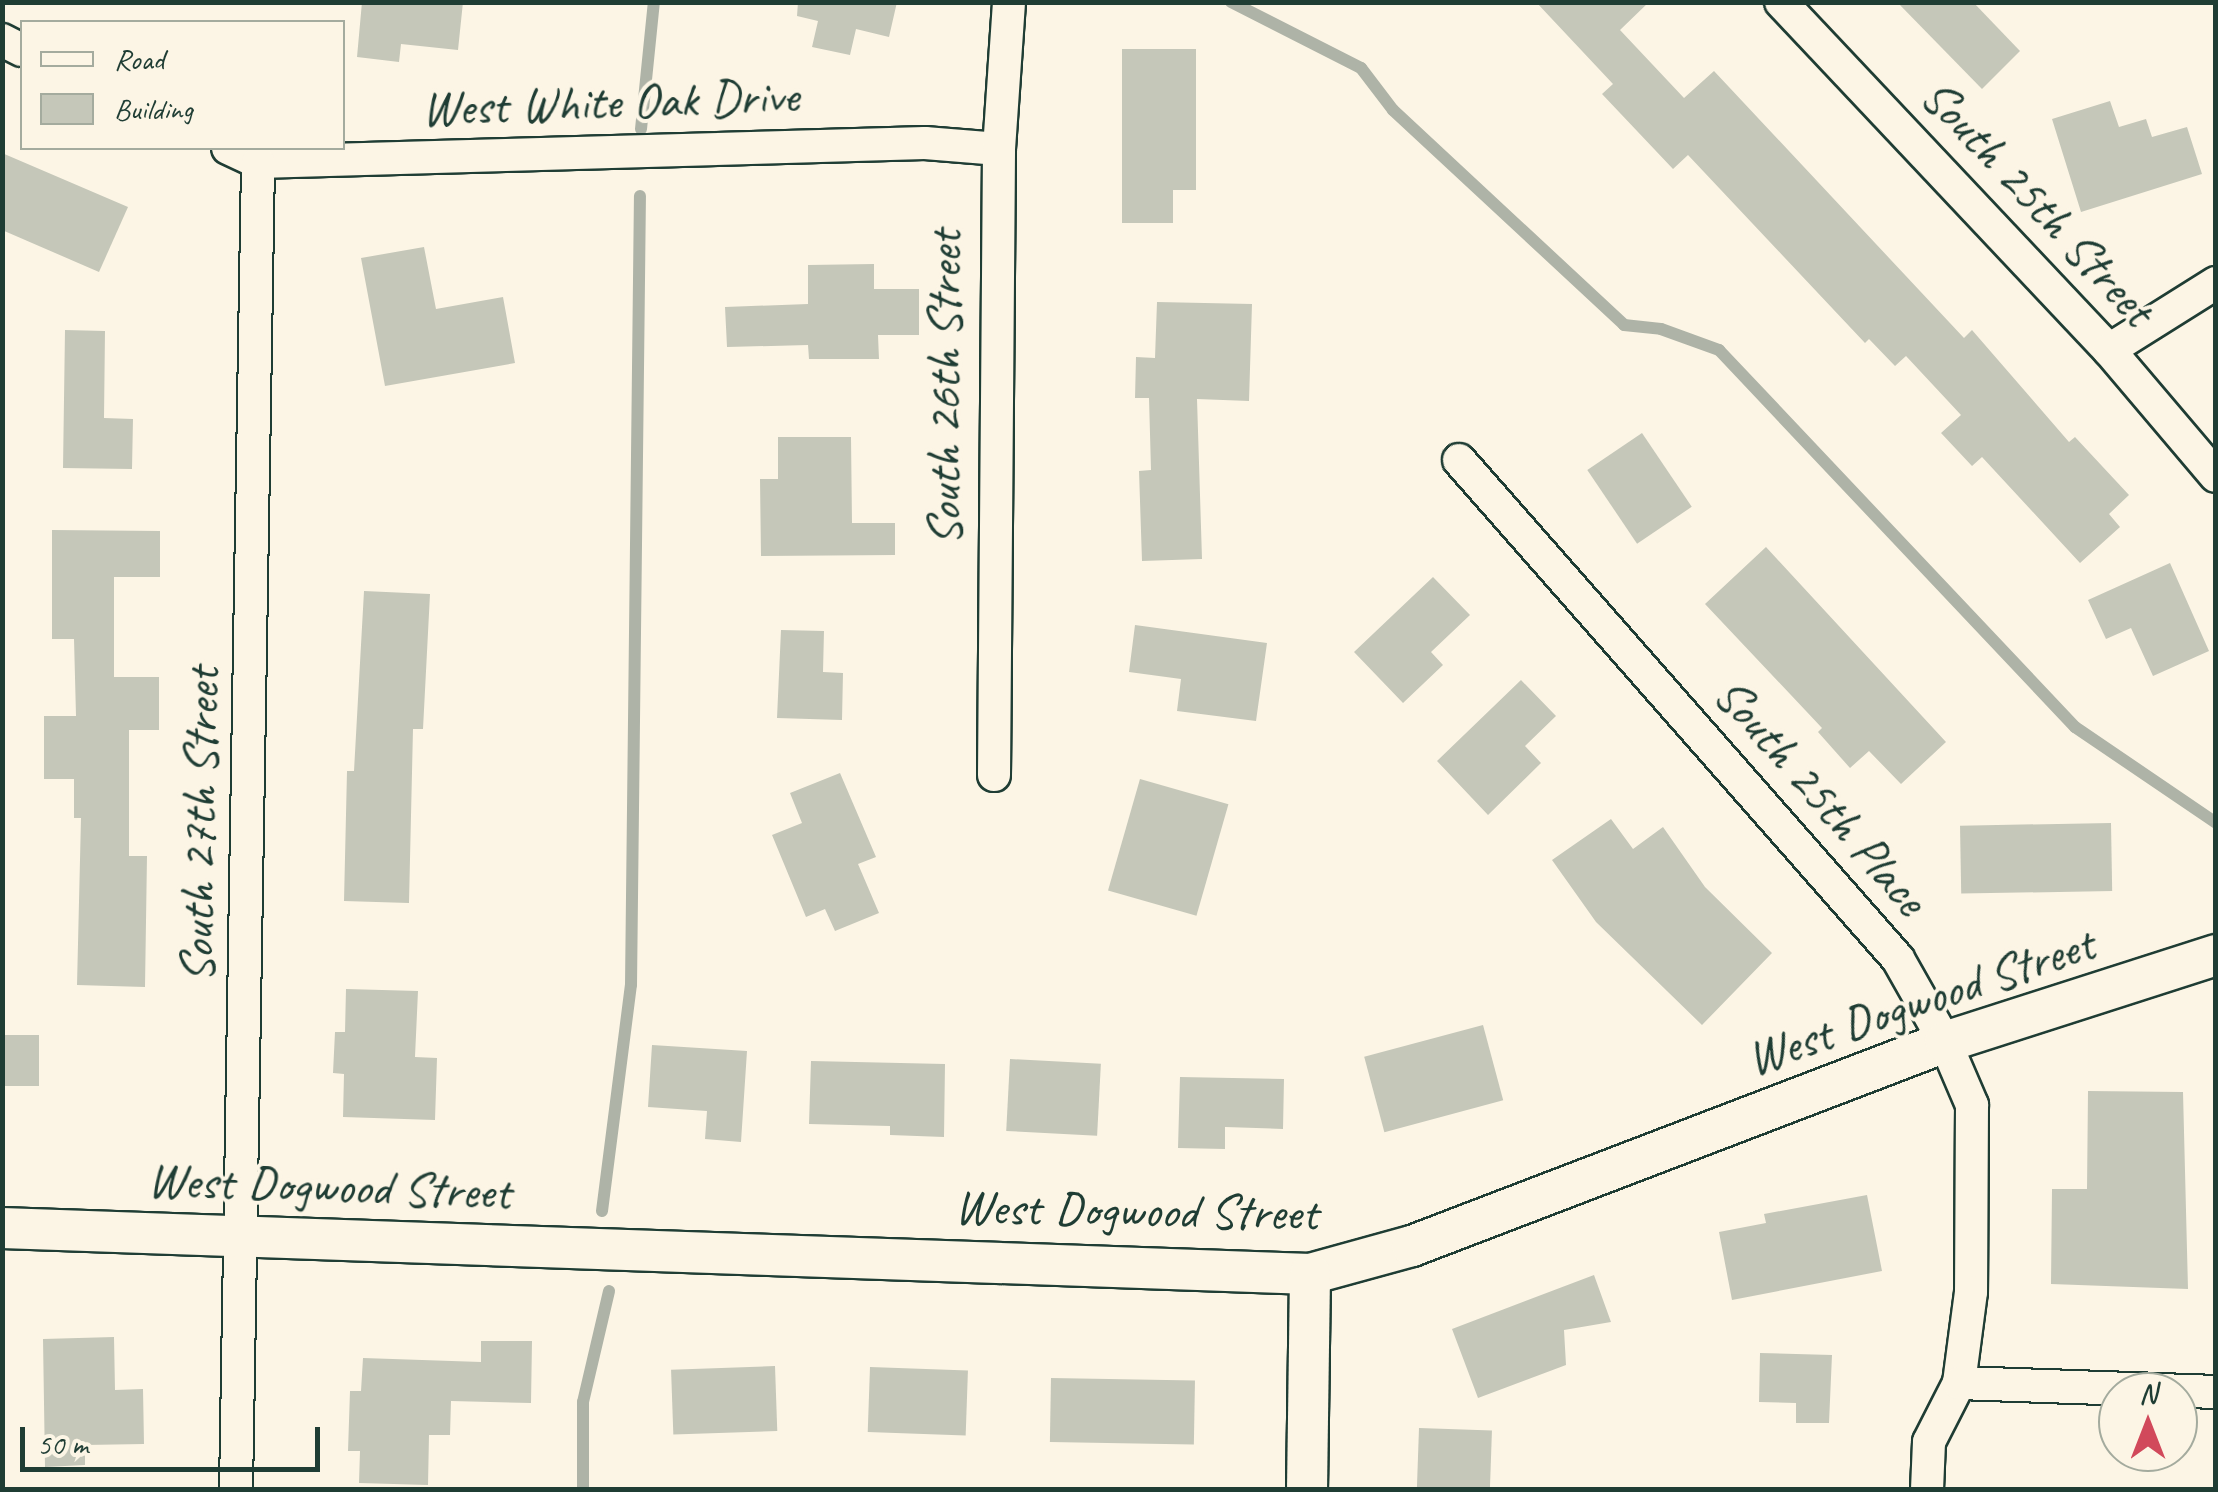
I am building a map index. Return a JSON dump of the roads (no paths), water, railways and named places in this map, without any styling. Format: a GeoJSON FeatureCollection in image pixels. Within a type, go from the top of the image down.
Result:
{"type":"FeatureCollection","features":[{"type":"Feature","properties":{"kind":"street","name":"South 26th Street"},"geometry":{"type":"LineString","coordinates":[[994,775],[998,149],[1009,2]]}},
{"type":"Feature","properties":{"kind":"street","name":"South 25th Street"},"geometry":{"type":"LineString","coordinates":[[1781,2],[2109,350],[2216,476]]}},
{"type":"Feature","properties":{"kind":"street","name":"West White Oak Drive"},"geometry":{"type":"LineString","coordinates":[[232,150],[258,162],[925,143],[998,149]]}},
{"type":"Feature","properties":{"kind":"street","name":"South 27th Street"},"geometry":{"type":"LineString","coordinates":[[236,1490],[258,162]]}},
{"type":"Feature","properties":{"kind":"street"},"geometry":{"type":"LineString","coordinates":[[2109,350],[2216,283]]}},
{"type":"Feature","properties":{"kind":"street","name":"South 25th Place"},"geometry":{"type":"LineString","coordinates":[[1459,460],[1898,959],[1945,1042],[1972,1105],[1971,1292],[1959,1383],[1929,1442],[1927,1490]]}},
{"type":"Feature","properties":{"kind":"street","name":"West Dogwood Street"},"geometry":{"type":"LineString","coordinates":[[2,1228],[1310,1274],[1412,1246],[1945,1042],[2216,956]]}},
{"type":"Feature","properties":{"kind":"street"},"geometry":{"type":"LineString","coordinates":[[1306,1490],[1310,1274]]}},
{"type":"Feature","properties":{"kind":"street"},"geometry":{"type":"LineString","coordinates":[[1959,1383],[2216,1392]]}},
{"type":"Feature","properties":{"kind":"waterway"},"geometry":{"type":"LineString","coordinates":[[641,129],[654,2]]}},
{"type":"Feature","properties":{"kind":"waterway"},"geometry":{"type":"LineString","coordinates":[[1231,2],[1361,68],[1393,110],[1624,325],[1661,329],[1719,350],[2075,727],[2216,823]]}},
{"type":"Feature","properties":{"kind":"waterway"},"geometry":{"type":"LineString","coordinates":[[602,1211],[631,985],[640,196]]}},
{"type":"Feature","properties":{"kind":"waterway"},"geometry":{"type":"LineString","coordinates":[[583,1490],[583,1402],[609,1291]]}}]}
